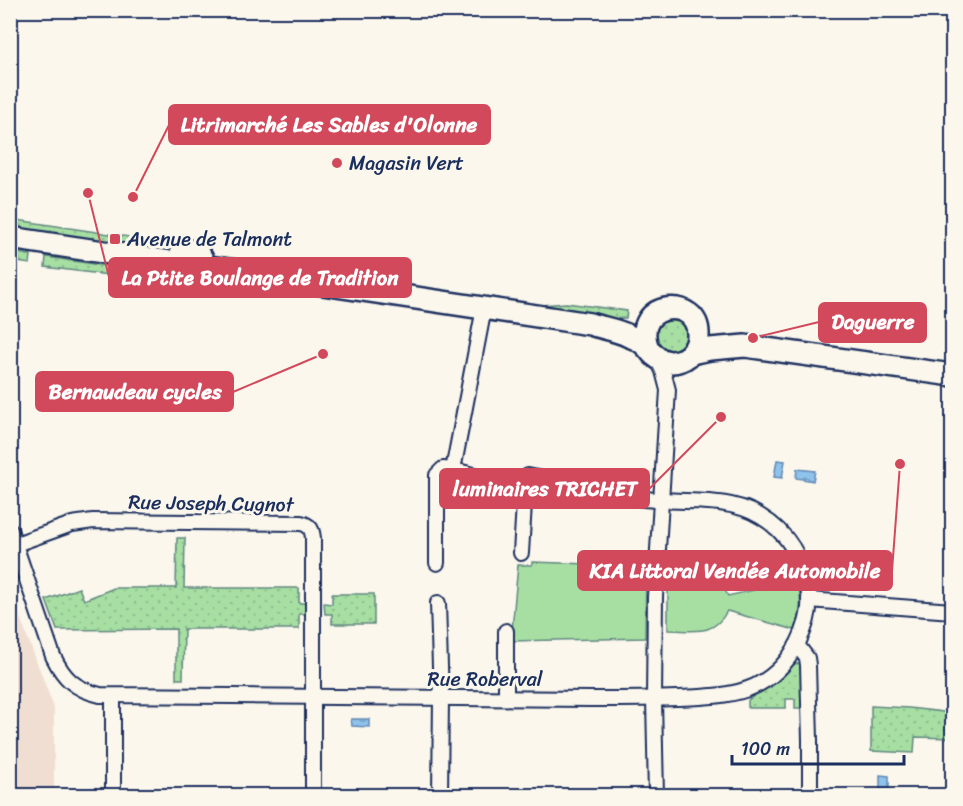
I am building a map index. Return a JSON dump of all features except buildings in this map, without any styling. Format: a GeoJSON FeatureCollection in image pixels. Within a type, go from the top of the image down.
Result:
{"type":"FeatureCollection","features":[{"type":"Feature","properties":{"kind":"main road"},"geometry":{"type":"LineString","coordinates":[[10,238],[177,263],[180,273],[187,277],[199,274],[203,266],[590,324],[626,334],[669,362],[710,349],[746,346]]}},
{"type":"Feature","properties":{"kind":"main road"},"geometry":{"type":"LineString","coordinates":[[652,352],[645,331],[651,318],[660,310],[675,308],[688,314],[696,324],[717,336],[746,346],[952,375]]}},
{"type":"Feature","properties":{"kind":"main road"},"geometry":{"type":"LineString","coordinates":[[590,324],[651,318]]}},
{"type":"Feature","properties":{"kind":"main road"},"geometry":{"type":"LineString","coordinates":[[686,357],[696,346],[698,331],[696,324]]}},
{"type":"Feature","properties":{"kind":"street"},"geometry":{"type":"LineString","coordinates":[[453,470],[484,308]]}},
{"type":"Feature","properties":{"kind":"street"},"geometry":{"type":"LineString","coordinates":[[652,352],[663,371],[668,390]]}},
{"type":"Feature","properties":{"kind":"street"},"geometry":{"type":"LineString","coordinates":[[656,795],[655,597],[660,500],[668,390],[673,375],[686,357]]}},
{"type":"Feature","properties":{"kind":"street"},"geometry":{"type":"LineString","coordinates":[[437,562],[437,475],[443,469],[525,487],[521,553]]}},
{"type":"Feature","properties":{"kind":"street","name":"Rue Roberval"},"geometry":{"type":"LineString","coordinates":[[10,530],[53,656],[60,670],[77,687],[100,695],[654,699],[723,696],[747,689],[765,680],[790,656],[805,625],[809,600],[805,573],[794,548],[782,534],[760,516],[750,510],[722,503],[642,498],[528,476]]}},
{"type":"Feature","properties":{"kind":"street","name":"Rue Joseph Cugnot"},"geometry":{"type":"LineString","coordinates":[[16,544],[72,524],[93,521],[306,524],[314,538],[313,697]]}},
{"type":"Feature","properties":{"kind":"street"},"geometry":{"type":"LineString","coordinates":[[809,600],[952,611]]}},
{"type":"Feature","properties":{"kind":"street"},"geometry":{"type":"LineString","coordinates":[[438,603],[441,698],[440,795]]}},
{"type":"Feature","properties":{"kind":"street"},"geometry":{"type":"LineString","coordinates":[[506,631],[506,698]]}},
{"type":"Feature","properties":{"kind":"street"},"geometry":{"type":"LineString","coordinates":[[797,645],[807,658],[808,665],[810,795]]}},
{"type":"Feature","properties":{"kind":"street"},"geometry":{"type":"LineString","coordinates":[[112,696],[113,795]]}},
{"type":"Feature","properties":{"kind":"street"},"geometry":{"type":"LineString","coordinates":[[313,697],[313,795]]}},
{"type":"Feature","properties":{"kind":"shaded area"},"geometry":{"type":"Polygon","coordinates":[[[11,593],[54,708],[54,795],[11,795],[11,593]]]}},
{"type":"Feature","properties":{"kind":"green space"},"geometry":{"type":"Polygon","coordinates":[[[10,219],[143,239],[140,247],[11,232],[10,219]]]}},
{"type":"Feature","properties":{"kind":"green space"},"geometry":{"type":"Polygon","coordinates":[[[10,252],[31,255],[30,264],[11,261],[10,252]]]}},
{"type":"Feature","properties":{"kind":"green space"},"geometry":{"type":"Polygon","coordinates":[[[46,257],[133,270],[132,278],[45,267],[46,257]]]}},
{"type":"Feature","properties":{"kind":"green space"},"geometry":{"type":"Polygon","coordinates":[[[566,303],[627,311],[626,318],[601,319],[529,306],[566,303]]]}},
{"type":"Feature","properties":{"kind":"green space"},"geometry":{"type":"Polygon","coordinates":[[[668,316],[685,322],[689,343],[675,354],[658,348],[653,332],[668,316]]]}},
{"type":"Feature","properties":{"kind":"green space"},"geometry":{"type":"Polygon","coordinates":[[[177,538],[185,538],[184,588],[299,588],[299,603],[308,603],[308,614],[299,614],[299,629],[184,629],[183,679],[176,679],[176,629],[57,630],[46,600],[79,588],[84,600],[114,588],[176,588],[177,538]]]}},
{"type":"Feature","properties":{"kind":"green space"},"geometry":{"type":"Polygon","coordinates":[[[532,562],[646,566],[645,638],[511,641],[518,565],[532,565],[532,562]]]}},
{"type":"Feature","properties":{"kind":"green space"},"geometry":{"type":"Polygon","coordinates":[[[668,577],[706,580],[723,586],[728,596],[798,580],[800,605],[795,630],[727,611],[716,625],[709,628],[694,631],[668,630],[668,577]]]}},
{"type":"Feature","properties":{"kind":"green space"},"geometry":{"type":"Polygon","coordinates":[[[332,594],[374,594],[374,624],[332,624],[332,614],[325,614],[324,603],[332,604],[332,594]]]}},
{"type":"Feature","properties":{"kind":"green space"},"geometry":{"type":"Polygon","coordinates":[[[802,663],[804,708],[795,708],[795,699],[786,699],[786,708],[748,708],[749,699],[778,681],[794,664],[802,663]]]}},
{"type":"Feature","properties":{"kind":"green space"},"geometry":{"type":"Polygon","coordinates":[[[871,706],[952,713],[952,738],[915,737],[914,753],[871,751],[871,706]]]}},
{"type":"Feature","properties":{"kind":"water"},"geometry":{"type":"Polygon","coordinates":[[[777,460],[785,461],[782,478],[774,477],[777,460]]]}},
{"type":"Feature","properties":{"kind":"water"},"geometry":{"type":"Polygon","coordinates":[[[797,469],[815,471],[813,481],[796,478],[797,469]]]}},
{"type":"Feature","properties":{"kind":"water"},"geometry":{"type":"Polygon","coordinates":[[[351,719],[369,719],[369,727],[352,726],[351,719]]]}},
{"type":"Feature","properties":{"kind":"water"},"geometry":{"type":"Polygon","coordinates":[[[880,775],[889,776],[889,793],[880,793],[880,775]]]}},
{"type":"Feature","properties":{"kind":"place","name":"Magasin Vert"},"geometry":{"type":"Point","coordinates":[337,163]}},
{"type":"Feature","properties":{"kind":"place","name":"La Ptite Boulange de Tradition"},"geometry":{"type":"Point","coordinates":[88,193]}},
{"type":"Feature","properties":{"kind":"place","name":"Litrimarché Les Sables d'Olonne"},"geometry":{"type":"Point","coordinates":[133,197]}},
{"type":"Feature","properties":{"kind":"place","name":"Avenue de Talmont"},"geometry":{"type":"Point","coordinates":[115,239]}},
{"type":"Feature","properties":{"kind":"place","name":"Daguerre"},"geometry":{"type":"Point","coordinates":[753,338]}},
{"type":"Feature","properties":{"kind":"place","name":"Bernaudeau cycles"},"geometry":{"type":"Point","coordinates":[323,354]}},
{"type":"Feature","properties":{"kind":"place","name":"luminaires TRICHET"},"geometry":{"type":"Point","coordinates":[721,417]}},
{"type":"Feature","properties":{"kind":"place","name":"KIA Littoral Vendée Automobile"},"geometry":{"type":"Point","coordinates":[900,464]}}]}
